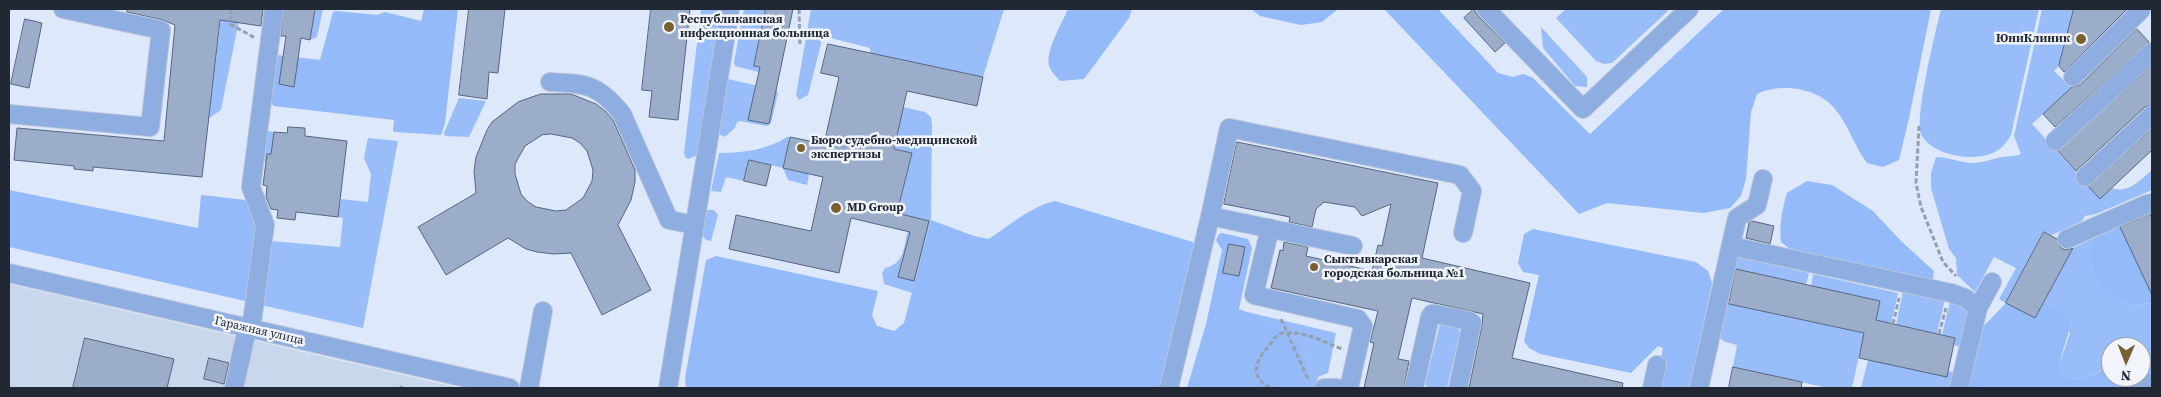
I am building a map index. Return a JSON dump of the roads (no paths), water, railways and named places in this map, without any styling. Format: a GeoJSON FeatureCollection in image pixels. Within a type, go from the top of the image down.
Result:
{"type":"FeatureCollection","features":[{"type":"Feature","properties":{"kind":"street"},"geometry":{"type":"LineString","coordinates":[[9,114],[150,127],[161,30],[62,9]]}},
{"type":"Feature","properties":{"kind":"street"},"geometry":{"type":"LineString","coordinates":[[234,388],[249,329],[265,225],[251,187],[274,9]]}},
{"type":"Feature","properties":{"kind":"street"},"geometry":{"type":"LineString","coordinates":[[668,388],[730,9]]}},
{"type":"Feature","properties":{"kind":"street"},"geometry":{"type":"LineString","coordinates":[[1486,9],[1583,109],[1690,9]]}},
{"type":"Feature","properties":{"kind":"street"},"geometry":{"type":"LineString","coordinates":[[2074,77],[2145,13]]}},
{"type":"Feature","properties":{"kind":"street"},"geometry":{"type":"LineString","coordinates":[[2055,141],[2152,52]]}},
{"type":"Feature","properties":{"kind":"street"},"geometry":{"type":"LineString","coordinates":[[550,82],[585,84],[594,88],[615,105],[622,114],[669,220],[695,225]]}},
{"type":"Feature","properties":{"kind":"street"},"geometry":{"type":"LineString","coordinates":[[2085,177],[2152,115]]}},
{"type":"Feature","properties":{"kind":"street"},"geometry":{"type":"LineString","coordinates":[[1168,388],[1210,216],[1229,128],[1460,174],[1472,191],[1463,233]]}},
{"type":"Feature","properties":{"kind":"street"},"geometry":{"type":"LineString","coordinates":[[1699,388],[1737,218],[1756,204],[1763,179]]}},
{"type":"Feature","properties":{"kind":"street"},"geometry":{"type":"LineString","coordinates":[[2068,239],[2147,204],[2152,204]]}},
{"type":"Feature","properties":{"kind":"street"},"geometry":{"type":"LineString","coordinates":[[1210,216],[1354,246]]}},
{"type":"Feature","properties":{"kind":"street"},"geometry":{"type":"LineString","coordinates":[[1270,228],[1254,296],[1358,319],[1363,326],[1349,388]]}},
{"type":"Feature","properties":{"kind":"street"},"geometry":{"type":"LineString","coordinates":[[1730,246],[1903,282],[1954,286],[1978,308]]}},
{"type":"Feature","properties":{"kind":"street","name":"Гаражная улица"},"geometry":{"type":"LineString","coordinates":[[9,273],[505,388]]}},
{"type":"Feature","properties":{"kind":"street"},"geometry":{"type":"LineString","coordinates":[[1959,388],[1978,308],[1992,282]]}},
{"type":"Feature","properties":{"kind":"street"},"geometry":{"type":"LineString","coordinates":[[529,388],[543,311]]}},
{"type":"Feature","properties":{"kind":"street"},"geometry":{"type":"LineString","coordinates":[[1414,388],[1430,317],[1432,314],[1436,314],[1472,323],[1458,388]]}},
{"type":"Feature","properties":{"kind":"street"},"geometry":{"type":"LineString","coordinates":[[1652,388],[1657,364]]}},
{"type":"Feature","properties":{"kind":"street"},"geometry":{"type":"LineString","coordinates":[[2140,388],[2152,382]]}},
{"type":"Feature","properties":{"kind":"street"},"geometry":{"type":"LineString","coordinates":[[1324,388],[1337,388]]}},
{"type":"Feature","properties":{"kind":"place","name":"Республиканская инфекционная больница"},"geometry":{"type":"Point","coordinates":[669,27]}},
{"type":"Feature","properties":{"kind":"place","name":"ЮниКлиник"},"geometry":{"type":"Point","coordinates":[2081,39]}},
{"type":"Feature","properties":{"kind":"place","name":"Бюро судебно-медицинской экспертизы"},"geometry":{"type":"Point","coordinates":[801,148]}},
{"type":"Feature","properties":{"kind":"place","name":"MD Group"},"geometry":{"type":"Point","coordinates":[836,208]}},
{"type":"Feature","properties":{"kind":"place","name":"Сыктывкарская городская больница №1"},"geometry":{"type":"Point","coordinates":[1314,267]}}]}
